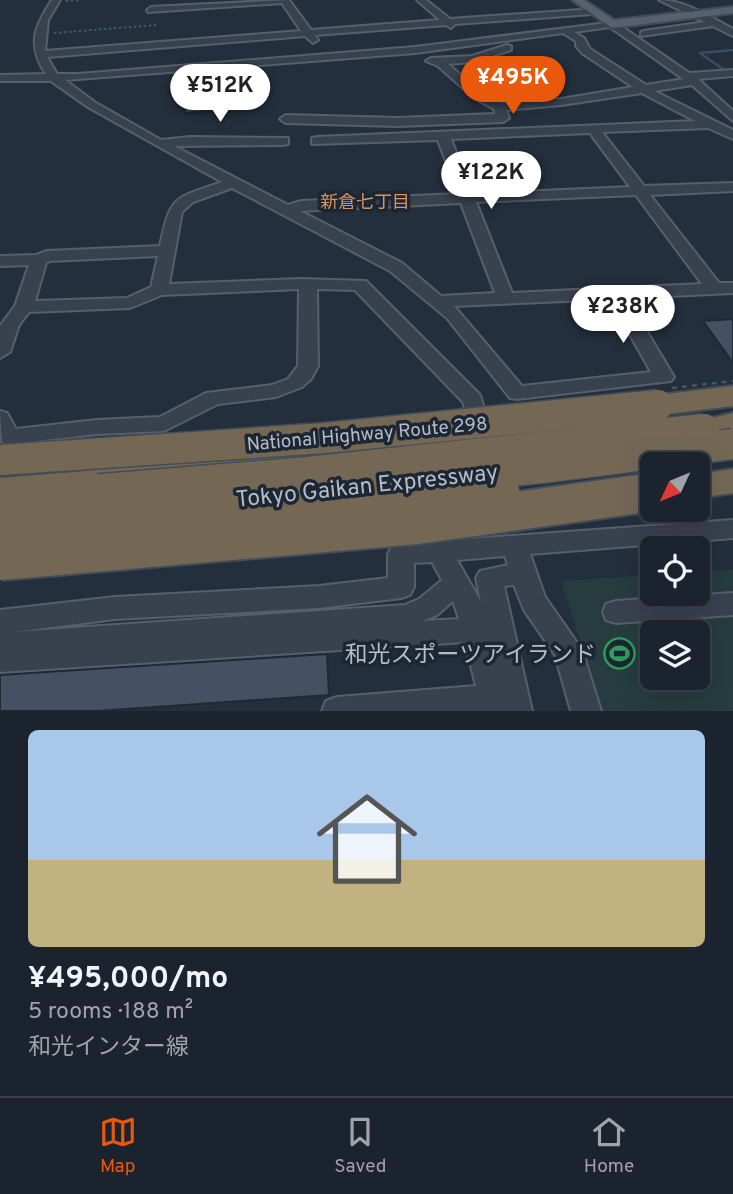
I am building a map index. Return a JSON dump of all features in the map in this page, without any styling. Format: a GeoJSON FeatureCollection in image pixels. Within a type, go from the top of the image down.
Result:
{"type":"FeatureCollection","features":[{"type":"Feature","properties":{"kind":"highway","name":"National Highway Route 298"},"geometry":{"type":"LineString","coordinates":[[0,460],[325,438],[733,396]]}},
{"type":"Feature","properties":{"kind":"highway"},"geometry":{"type":"LineString","coordinates":[[0,479],[307,453],[567,423],[659,405]]}},
{"type":"Feature","properties":{"kind":"highway","name":"Tokyo Gaikan Expressway"},"geometry":{"type":"LineString","coordinates":[[679,452],[726,430]]}},
{"type":"Feature","properties":{"kind":"highway","name":"Tokyo Gaikan Expressway"},"geometry":{"type":"LineString","coordinates":[[0,498],[308,472],[726,430]]}},
{"type":"Feature","properties":{"kind":"highway"},"geometry":{"type":"LineString","coordinates":[[710,455],[733,451]]}},
{"type":"Feature","properties":{"kind":"highway","name":"Tokyo Gaikan Expressway"},"geometry":{"type":"LineString","coordinates":[[0,519],[307,492],[640,468]]}},
{"type":"Feature","properties":{"kind":"highway"},"geometry":{"type":"LineString","coordinates":[[0,541],[501,494],[640,469]]}},
{"type":"Feature","properties":{"kind":"highway"},"geometry":{"type":"LineString","coordinates":[[0,561],[417,525],[640,494]]}},
{"type":"Feature","properties":{"kind":"main road"},"geometry":{"type":"LineString","coordinates":[[577,0],[612,24],[733,10]]}},
{"type":"Feature","properties":{"kind":"street"},"geometry":{"type":"LineString","coordinates":[[56,0],[43,20],[40,34],[40,54],[54,78],[92,105],[159,144],[396,267],[440,301],[517,393],[664,377],[615,293]]}},
{"type":"Feature","properties":{"kind":"street"},"geometry":{"type":"LineString","coordinates":[[164,71],[153,5],[284,0],[326,58]]}},
{"type":"Feature","properties":{"kind":"street"},"geometry":{"type":"LineString","coordinates":[[421,0],[456,29]]}},
{"type":"Feature","properties":{"kind":"street"},"geometry":{"type":"LineString","coordinates":[[663,0],[696,13],[733,33]]}},
{"type":"Feature","properties":{"kind":"street"},"geometry":{"type":"LineString","coordinates":[[40,54],[157,35],[308,33],[592,11]]}},
{"type":"Feature","properties":{"kind":"street"},"geometry":{"type":"LineString","coordinates":[[644,34],[715,23]]}},
{"type":"Feature","properties":{"kind":"street"},"geometry":{"type":"LineString","coordinates":[[0,78],[54,78],[326,58],[415,50],[469,40],[612,24],[727,106],[733,117]]}},
{"type":"Feature","properties":{"kind":"street"},"geometry":{"type":"LineString","coordinates":[[566,31],[585,40]]}},
{"type":"Feature","properties":{"kind":"street"},"geometry":{"type":"LineString","coordinates":[[606,38],[630,37]]}},
{"type":"Feature","properties":{"kind":"street"},"geometry":{"type":"LineString","coordinates":[[415,50],[428,60],[436,62],[473,59],[499,49],[585,40]]}},
{"type":"Feature","properties":{"kind":"street"},"geometry":{"type":"LineString","coordinates":[[585,40],[581,46],[586,51],[642,90],[733,135]]}},
{"type":"Feature","properties":{"kind":"street"},"geometry":{"type":"LineString","coordinates":[[436,62],[501,112],[509,133]]}},
{"type":"Feature","properties":{"kind":"street"},"geometry":{"type":"LineString","coordinates":[[286,118],[398,122],[501,112],[733,73]]}},
{"type":"Feature","properties":{"kind":"street"},"geometry":{"type":"LineString","coordinates":[[317,141],[710,124]]}},
{"type":"Feature","properties":{"kind":"street"},"geometry":{"type":"LineString","coordinates":[[593,129],[714,289]]}},
{"type":"Feature","properties":{"kind":"street"},"geometry":{"type":"LineString","coordinates":[[443,136],[506,299]]}},
{"type":"Feature","properties":{"kind":"street"},"geometry":{"type":"LineString","coordinates":[[159,144],[190,141],[283,141]]}},
{"type":"Feature","properties":{"kind":"street"},"geometry":{"type":"LineString","coordinates":[[159,290],[175,211],[188,199],[232,183]]}},
{"type":"Feature","properties":{"kind":"street"},"geometry":{"type":"LineString","coordinates":[[288,211],[301,205],[733,187]]}},
{"type":"Feature","properties":{"kind":"street"},"geometry":{"type":"LineString","coordinates":[[0,261],[39,260],[47,256],[167,251]]}},
{"type":"Feature","properties":{"kind":"street"},"geometry":{"type":"LineString","coordinates":[[0,352],[10,324],[23,307],[39,260]]}},
{"type":"Feature","properties":{"kind":"street"},"geometry":{"type":"LineString","coordinates":[[23,307],[130,303],[159,290],[308,284],[360,285],[474,400],[510,547],[524,573],[533,602],[568,650],[586,711]]}},
{"type":"Feature","properties":{"kind":"street"},"geometry":{"type":"LineString","coordinates":[[0,418],[10,437],[97,427],[164,424],[213,398],[276,391],[295,383],[304,375],[308,366],[308,284]]}},
{"type":"Feature","properties":{"kind":"street"},"geometry":{"type":"LineString","coordinates":[[440,301],[733,288]]}},
{"type":"Feature","properties":{"kind":"street"},"geometry":{"type":"LineString","coordinates":[[0,622],[115,608],[319,597],[401,587],[401,554],[733,529]]}},
{"type":"Feature","properties":{"kind":"street"},"geometry":{"type":"LineString","coordinates":[[439,552],[468,603],[500,707]]}},
{"type":"Feature","properties":{"kind":"street"},"geometry":{"type":"LineString","coordinates":[[500,707],[489,578],[524,573]]}},
{"type":"Feature","properties":{"kind":"street"},"geometry":{"type":"LineString","coordinates":[[347,629],[407,616],[428,607],[457,583]]}},
{"type":"Feature","properties":{"kind":"street"},"geometry":{"type":"LineString","coordinates":[[616,612],[733,604]]}},
{"type":"Feature","properties":{"kind":"street"},"geometry":{"type":"LineString","coordinates":[[0,659],[182,640],[347,629],[475,630]]}},
{"type":"Feature","properties":{"kind":"street"},"geometry":{"type":"LineString","coordinates":[[0,645],[182,640]]}},
{"type":"Feature","properties":{"kind":"street"},"geometry":{"type":"LineString","coordinates":[[337,711],[500,707]]}},
{"type":"Feature","properties":{"kind":"path"},"geometry":{"type":"LineString","coordinates":[[40,34],[157,35]]}},
{"type":"Feature","properties":{"kind":"green space","name":"和光スポーツアイランド"},"geometry":{"type":"Polygon","coordinates":[[[733,570],[733,711],[603,711],[561,581],[640,576],[640,606],[710,606],[710,571],[733,570]]]}},
{"type":"Feature","properties":{"kind":"building"},"geometry":{"type":"Polygon","coordinates":[[[243,70],[257,107],[185,113],[178,75],[243,70]]]}},
{"type":"Feature","properties":{"kind":"building"},"geometry":{"type":"Polygon","coordinates":[[[733,319],[733,363],[703,321],[733,319]]]}},
{"type":"Feature","properties":{"kind":"building"},"geometry":{"type":"Polygon","coordinates":[[[327,654],[329,695],[98,711],[0,711],[0,675],[327,654]]]}},
{"type":"Feature","properties":{"kind":"waterway"},"geometry":{"type":"LineString","coordinates":[[700,53],[733,50]]}},
{"type":"Feature","properties":{"kind":"waterway"},"geometry":{"type":"LineString","coordinates":[[701,54],[726,71]]}},
{"type":"Feature","properties":{"kind":"place","name":"和光スポーツアイランド"},"geometry":{"type":"Point","coordinates":[619,654]}},
{"type":"Feature","properties":{"kind":"district","name":"新倉七丁目"},"geometry":{"type":"Point","coordinates":[365,202]}}]}
